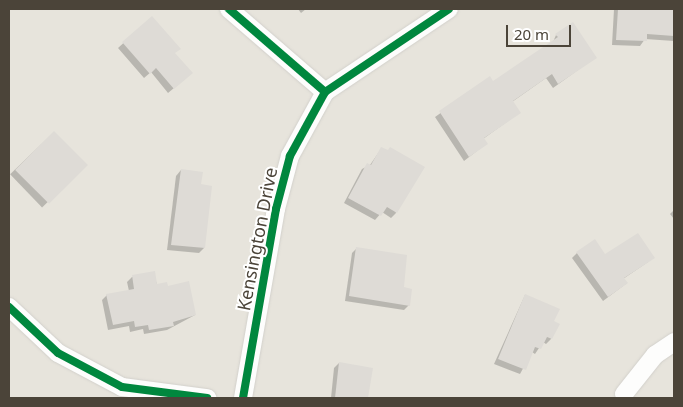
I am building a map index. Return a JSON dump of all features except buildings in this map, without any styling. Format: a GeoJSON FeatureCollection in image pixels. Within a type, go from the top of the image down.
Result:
{"type":"FeatureCollection","features":[{"type":"Feature","properties":{"kind":"street"},"geometry":{"type":"LineString","coordinates":[[229,9],[325,92]]}},
{"type":"Feature","properties":{"kind":"street","name":"Kensington Drive"},"geometry":{"type":"LineString","coordinates":[[242,398],[276,209],[290,156],[325,92],[448,9]]}},
{"type":"Feature","properties":{"kind":"street"},"geometry":{"type":"LineString","coordinates":[[9,307],[58,353],[122,387],[207,398]]}},
{"type":"Feature","properties":{"kind":"street"},"geometry":{"type":"LineString","coordinates":[[624,394],[654,355],[674,342]]}},
{"type":"Feature","properties":{"kind":"shaded area"},"geometry":{"type":"Polygon","coordinates":[[[9,9],[674,9],[674,398],[9,398],[9,9]]]}},
{"type":"Feature","properties":{"kind":"cycle path"},"geometry":{"type":"LineString","coordinates":[[229,9],[325,92]]}},
{"type":"Feature","properties":{"kind":"cycle path"},"geometry":{"type":"LineString","coordinates":[[243,398],[276,209],[290,156],[325,92],[449,9]]}},
{"type":"Feature","properties":{"kind":"cycle path"},"geometry":{"type":"LineString","coordinates":[[9,307],[58,353],[122,387],[207,398]]}}]}
